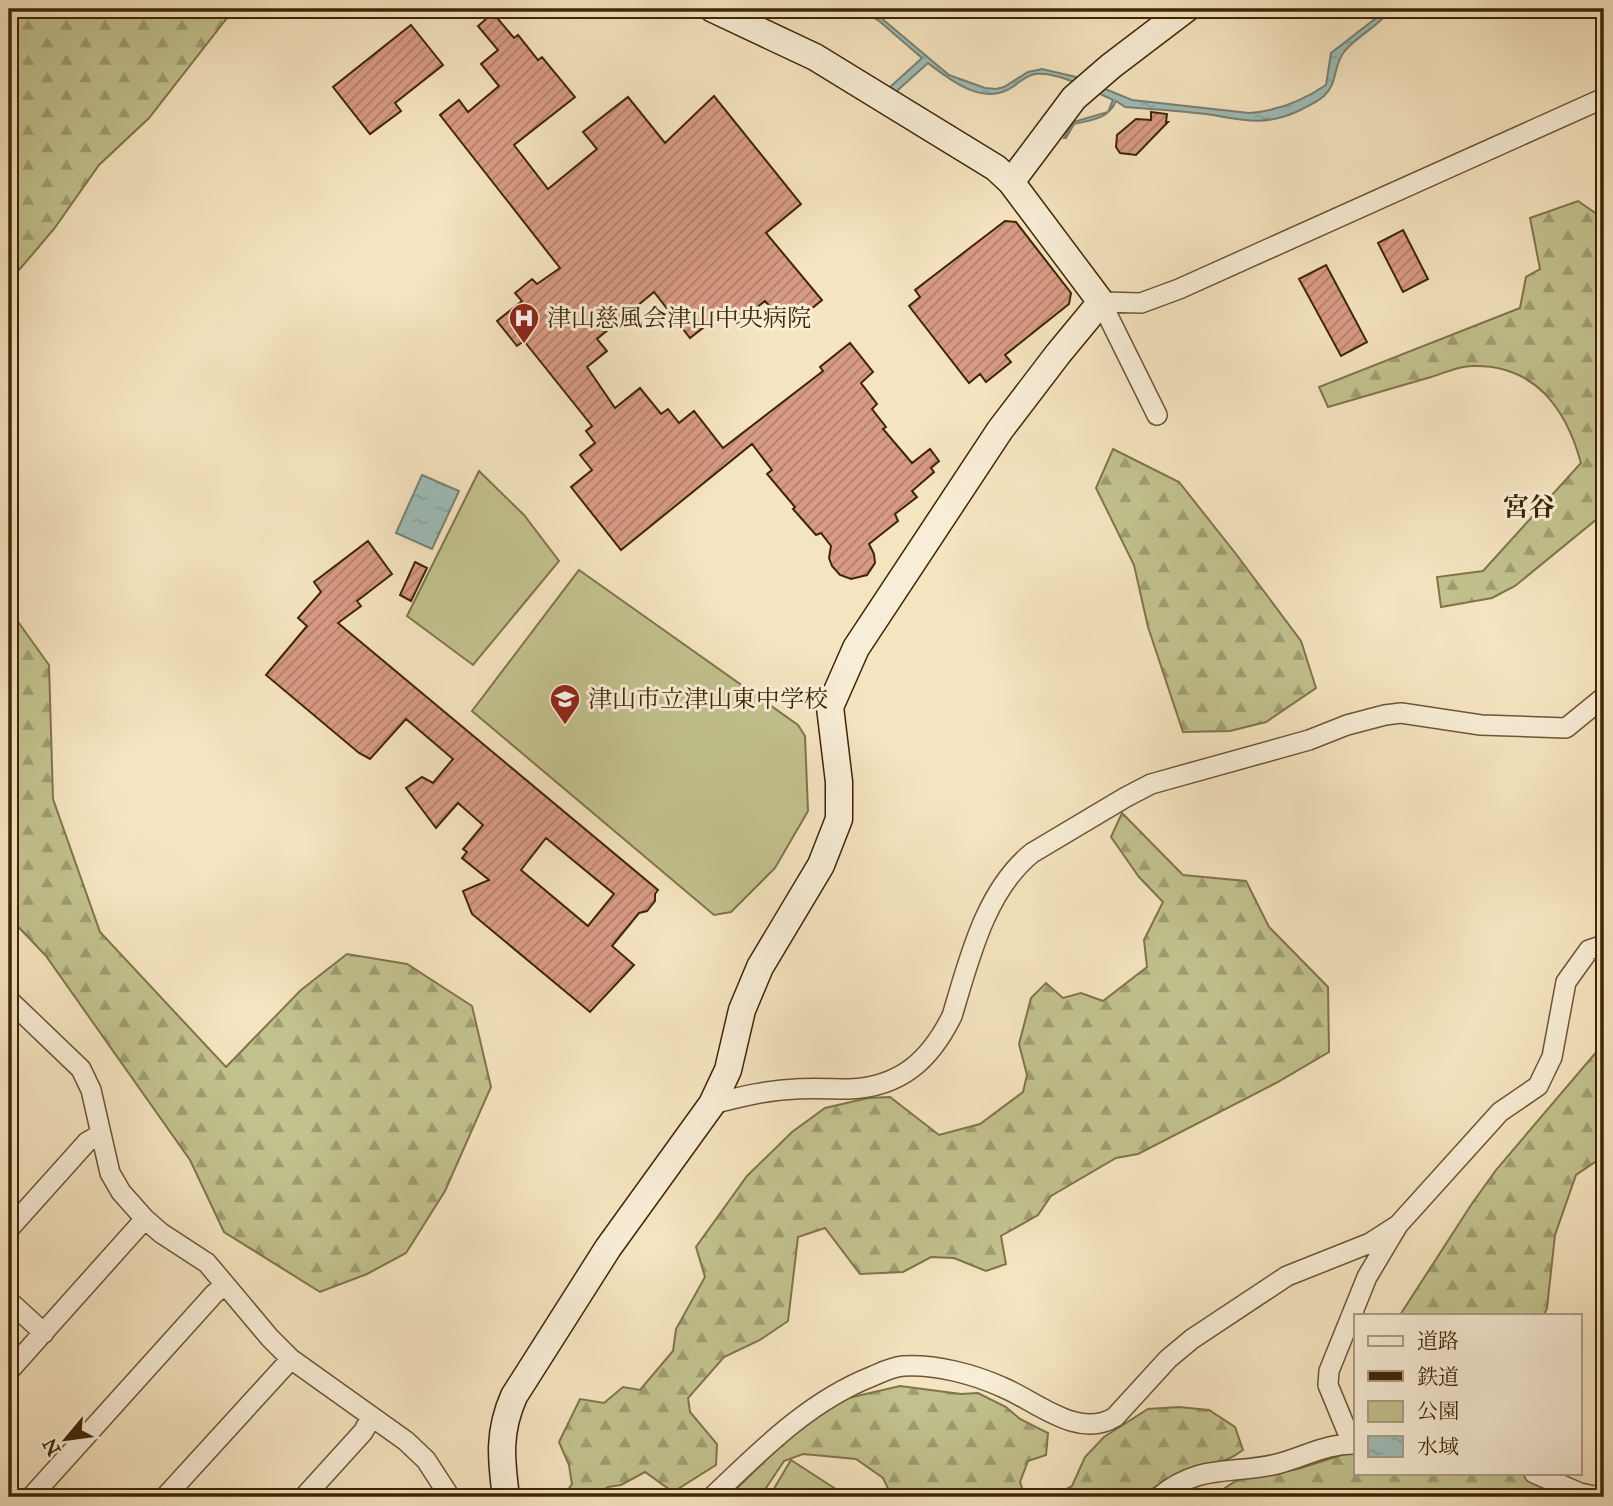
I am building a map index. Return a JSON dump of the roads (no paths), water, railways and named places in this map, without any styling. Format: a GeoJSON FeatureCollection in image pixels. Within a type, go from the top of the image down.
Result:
{"type":"FeatureCollection","features":[{"type":"Feature","properties":{"kind":"street"},"geometry":{"type":"LineString","coordinates":[[713,9],[815,57],[996,168],[1012,182],[1101,302],[1157,415]]}},
{"type":"Feature","properties":{"kind":"street"},"geometry":{"type":"LineString","coordinates":[[1012,182],[1073,98],[1186,9]]}},
{"type":"Feature","properties":{"kind":"street"},"geometry":{"type":"LineString","coordinates":[[1101,302],[1141,303],[1180,289],[1604,98]]}},
{"type":"Feature","properties":{"kind":"street"},"geometry":{"type":"LineString","coordinates":[[506,1497],[502,1449],[504,1419],[514,1396],[608,1248],[712,1104],[728,1070],[742,1010],[760,967],[821,865],[839,819],[839,782],[830,707],[856,648],[1000,430],[1101,302]]}},
{"type":"Feature","properties":{"kind":"street"},"geometry":{"type":"LineString","coordinates":[[712,1104],[772,1091],[869,1087],[905,1075],[918,1065],[945,1032],[987,917],[995,899],[1019,864],[1032,853],[1152,784],[1309,740],[1347,725],[1385,715],[1401,713],[1481,725],[1566,729],[1604,696]]}},
{"type":"Feature","properties":{"kind":"street"},"geometry":{"type":"LineString","coordinates":[[1159,1497],[1199,1473],[1277,1464],[1325,1446],[1352,1443],[1328,1385],[1329,1371],[1367,1277],[1398,1225],[1500,1112],[1538,1086],[1552,1057],[1566,982],[1589,950],[1604,945]]}},
{"type":"Feature","properties":{"kind":"street"},"geometry":{"type":"LineString","coordinates":[[9,1000],[80,1069],[91,1090],[110,1173],[121,1192],[161,1233],[207,1263],[291,1359],[406,1441],[426,1460],[450,1497]]}},
{"type":"Feature","properties":{"kind":"street"},"geometry":{"type":"LineString","coordinates":[[9,1229],[87,1142],[102,1134]]}},
{"type":"Feature","properties":{"kind":"street"},"geometry":{"type":"LineString","coordinates":[[9,1371],[145,1219]]}},
{"type":"Feature","properties":{"kind":"street"},"geometry":{"type":"LineString","coordinates":[[712,1497],[818,1404],[850,1385],[903,1366],[935,1368],[970,1376],[1002,1387],[1052,1413],[1076,1422],[1106,1422],[1115,1417],[1168,1359],[1201,1333],[1287,1276],[1370,1243],[1398,1225]]}},
{"type":"Feature","properties":{"kind":"street"},"geometry":{"type":"LineString","coordinates":[[31,1497],[225,1285]]}},
{"type":"Feature","properties":{"kind":"street"},"geometry":{"type":"LineString","coordinates":[[9,1301],[44,1334]]}},
{"type":"Feature","properties":{"kind":"street"},"geometry":{"type":"LineString","coordinates":[[165,1497],[291,1359]]}},
{"type":"Feature","properties":{"kind":"street"},"geometry":{"type":"LineString","coordinates":[[304,1497],[363,1432],[371,1418]]}},
{"type":"Feature","properties":{"kind":"street"},"geometry":{"type":"LineString","coordinates":[[1536,1474],[1580,1493],[1599,1497]]}},
{"type":"Feature","properties":{"kind":"water"},"geometry":{"type":"Polygon","coordinates":[[[858,9],[867,9],[880,17],[949,75],[985,88],[1004,87],[1028,72],[1042,69],[1076,77],[1132,100],[1249,113],[1289,104],[1326,85],[1331,53],[1376,18],[1383,9],[1391,9],[1344,52],[1331,86],[1324,96],[1284,117],[1262,121],[1240,120],[1206,114],[1125,107],[1116,101],[1109,112],[1104,115],[1074,124],[1064,138],[1073,122],[1108,112],[1113,100],[1075,82],[1045,74],[1031,75],[1007,90],[996,93],[975,92],[945,76],[928,63],[899,89],[886,105],[878,98],[922,58],[878,20],[858,9]]]}},
{"type":"Feature","properties":{"kind":"water"},"geometry":{"type":"Polygon","coordinates":[[[422,475],[459,491],[432,549],[396,533],[422,475]]]}},
{"type":"Feature","properties":{"kind":"railway"},"geometry":{"type":"LineString","coordinates":[[1186,9],[1271,14],[1524,9]]}},
{"type":"Feature","properties":{"kind":"place","name":"津山慈風会津山中央病院"},"geometry":{"type":"Point","coordinates":[524,345]}},
{"type":"Feature","properties":{"kind":"place","name":"津山市立津山東中学校"},"geometry":{"type":"Point","coordinates":[565,726]}},
{"type":"Feature","properties":{"kind":"district","name":"宮谷"},"geometry":{"type":"Point","coordinates":[1529,507]}}]}
